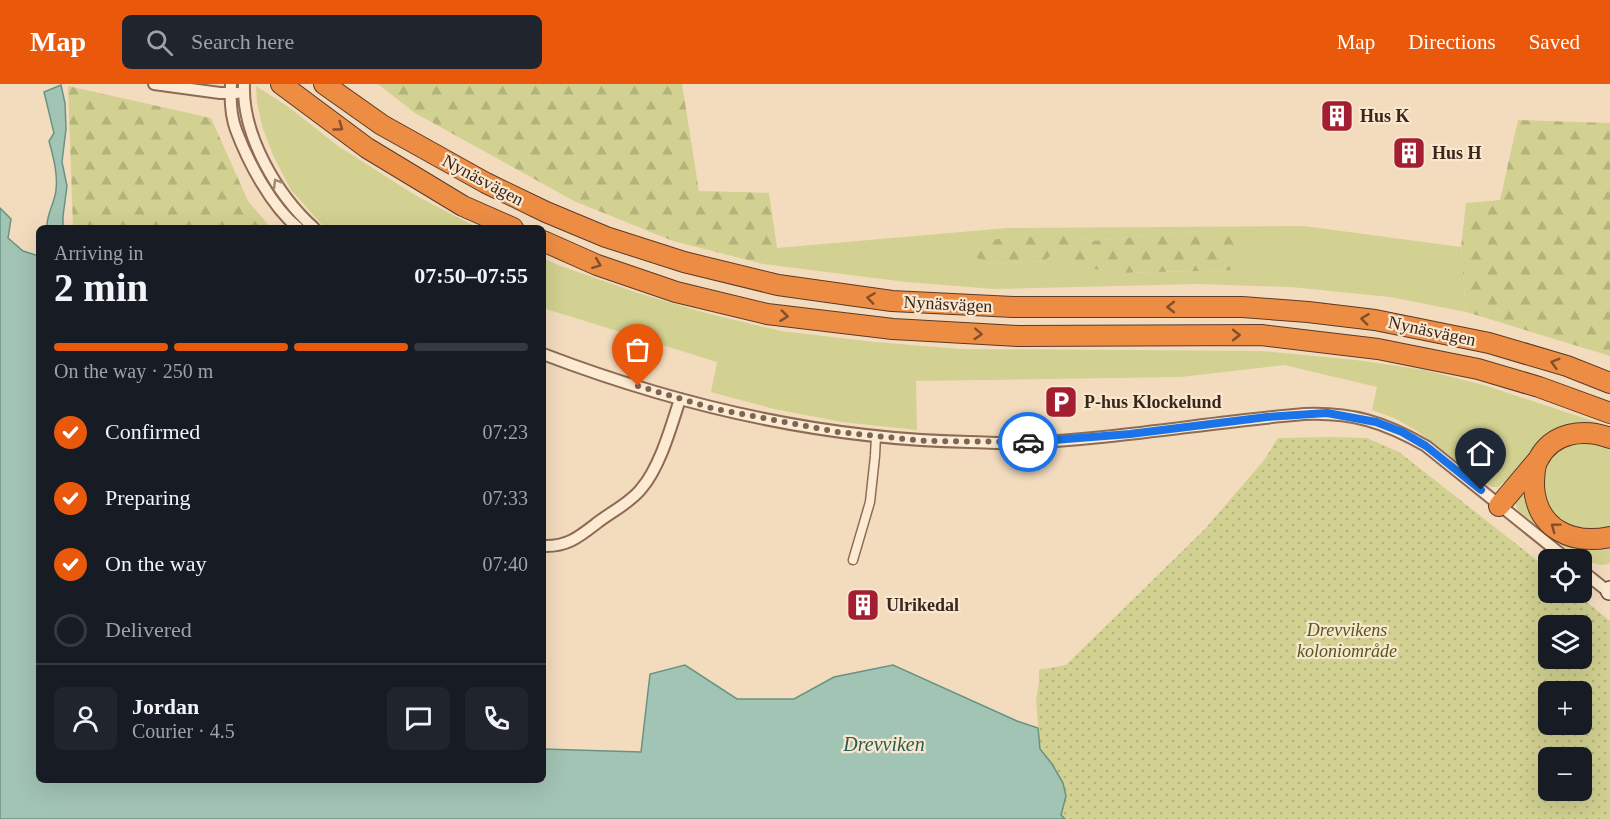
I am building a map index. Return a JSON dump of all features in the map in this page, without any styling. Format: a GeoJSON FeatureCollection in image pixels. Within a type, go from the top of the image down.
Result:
{"type":"FeatureCollection","features":[{"type":"Feature","properties":{"kind":"highway","name":"Nynäsvägen"},"geometry":{"type":"LineString","coordinates":[[324,84],[382,126],[486,183],[546,212],[606,237],[684,262],[778,285],[892,301],[1013,307],[1242,307],[1308,312],[1375,320],[1489,343],[1567,366],[1610,383]]}},
{"type":"Feature","properties":{"kind":"highway","name":"Nynäsvägen"},"geometry":{"type":"LineString","coordinates":[[287,88],[387,160],[463,206],[506,225]]}},
{"type":"Feature","properties":{"kind":"highway","name":"Nynäsvägen"},"geometry":{"type":"LineString","coordinates":[[546,242],[597,265],[676,292],[767,314],[893,329],[1018,336],[1261,335],[1378,349],[1478,369],[1539,387],[1610,413]]}},
{"type":"Feature","properties":{"kind":"highway"},"geometry":{"type":"LineString","coordinates":[[1499,506],[1538,461],[1545,449],[1559,439],[1589,432],[1610,438]]}},
{"type":"Feature","properties":{"kind":"highway"},"geometry":{"type":"LineString","coordinates":[[1538,461],[1534,483],[1535,496],[1539,507],[1552,526],[1569,536],[1582,540],[1610,537]]}},
{"type":"Feature","properties":{"kind":"street"},"geometry":{"type":"LineString","coordinates":[[154,84],[244,89],[249,125],[263,160],[284,195],[311,225]]}},
{"type":"Feature","properties":{"kind":"street"},"geometry":{"type":"LineString","coordinates":[[231,89],[235,129],[254,169],[272,199],[294,225]]}},
{"type":"Feature","properties":{"kind":"street"},"geometry":{"type":"LineString","coordinates":[[546,355],[715,409],[776,422],[925,441],[1022,443],[1130,434],[1267,417],[1327,413],[1376,422],[1402,432],[1426,446],[1554,549]]}},
{"type":"Feature","properties":{"kind":"street"},"geometry":{"type":"LineString","coordinates":[[546,546],[574,541],[642,489],[660,458],[680,399]]}},
{"type":"Feature","properties":{"kind":"street"},"geometry":{"type":"LineString","coordinates":[[853,560],[870,502],[876,436]]}},
{"type":"Feature","properties":{"kind":"street"},"geometry":{"type":"LineString","coordinates":[[1592,578],[1610,591]]}},
{"type":"Feature","properties":{"kind":"green space"},"geometry":{"type":"Polygon","coordinates":[[[378,84],[682,84],[699,191],[769,193],[777,248],[763,264],[673,241],[574,201],[415,113],[378,84]]]}},
{"type":"Feature","properties":{"kind":"green space"},"geometry":{"type":"Polygon","coordinates":[[[68,86],[211,118],[248,201],[268,225],[73,225],[68,86]]]}},
{"type":"Feature","properties":{"kind":"green space"},"geometry":{"type":"Polygon","coordinates":[[[256,86],[290,108],[338,146],[415,195],[472,225],[322,225],[291,190],[273,155],[263,129],[256,86]]]}},
{"type":"Feature","properties":{"kind":"green space"},"geometry":{"type":"Polygon","coordinates":[[[1518,120],[1610,123],[1610,356],[1466,312],[1461,247],[1466,203],[1500,200],[1518,120]]]}},
{"type":"Feature","properties":{"kind":"green space"},"geometry":{"type":"Polygon","coordinates":[[[1304,226],[1461,247],[1466,312],[1390,297],[1291,287],[1198,284],[994,289],[906,282],[763,264],[777,248],[1007,228],[1304,226]],[[1213,230],[1091,241],[1065,234],[968,254],[992,264],[1044,261],[1058,250],[1076,266],[1117,273],[1241,270],[1213,230]]]}},
{"type":"Feature","properties":{"kind":"green space"},"geometry":{"type":"Polygon","coordinates":[[[1213,230],[1231,235],[1242,270],[1117,273],[1076,266],[1058,250],[1044,261],[992,264],[967,254],[987,240],[1065,234],[1091,241],[1213,230]]]}},
{"type":"Feature","properties":{"kind":"green space"},"geometry":{"type":"Polygon","coordinates":[[[546,259],[638,293],[706,313],[781,331],[961,349],[1262,351],[1356,360],[1425,370],[1487,386],[1602,424],[1573,424],[1556,430],[1516,472],[1498,487],[1491,487],[1417,431],[1394,418],[1372,410],[1377,387],[1284,365],[1181,377],[916,381],[917,430],[842,422],[774,409],[711,392],[717,362],[546,309],[546,259]]]}},
{"type":"Feature","properties":{"kind":"green space","name":"Drevvikens koloniområde"},"geometry":{"type":"Polygon","coordinates":[[[1278,438],[1367,438],[1399,452],[1538,561],[1538,603],[1588,603],[1610,621],[1610,819],[1065,819],[1060,815],[1066,796],[1052,764],[1040,749],[1036,701],[1039,670],[1066,665],[1205,529],[1265,459],[1278,438]]]}},
{"type":"Feature","properties":{"kind":"green space"},"geometry":{"type":"Polygon","coordinates":[[[1576,438],[1610,444],[1610,529],[1586,533],[1562,526],[1543,504],[1539,471],[1550,451],[1576,438]]]}},
{"type":"Feature","properties":{"kind":"green space"},"geometry":{"type":"Polygon","coordinates":[[[1526,481],[1534,515],[1610,541],[1610,563],[1601,565],[1592,562],[1592,549],[1568,549],[1518,510],[1514,501],[1526,481]]]}},
{"type":"Feature","properties":{"kind":"water"},"geometry":{"type":"Polygon","coordinates":[[[61,85],[65,103],[66,129],[62,162],[67,186],[63,225],[47,225],[55,195],[56,177],[49,141],[54,133],[44,92],[61,85]]]}},
{"type":"Feature","properties":{"kind":"water","name":"Drevviken"},"geometry":{"type":"Polygon","coordinates":[[[0,208],[11,219],[8,238],[23,251],[36,255],[36,783],[546,783],[546,749],[641,752],[650,674],[685,665],[737,699],[794,699],[834,677],[893,665],[1017,721],[1038,728],[1040,749],[1063,783],[1066,796],[1061,815],[1065,819],[0,819],[0,208]]]}},
{"type":"Feature","properties":{"kind":"way so far"},"geometry":{"type":"LineString","coordinates":[[638,386],[715,409],[838,432],[925,441],[1028,442]]}},
{"type":"Feature","properties":{"kind":"place","name":"Hus K"},"geometry":{"type":"Point","coordinates":[1337,116]}},
{"type":"Feature","properties":{"kind":"place","name":"Hus H"},"geometry":{"type":"Point","coordinates":[1409,153]}},
{"type":"Feature","properties":{"kind":"place","name":"P-hus Klockelund"},"geometry":{"type":"Point","coordinates":[1061,402]}},
{"type":"Feature","properties":{"kind":"place","name":"Ulrikedal"},"geometry":{"type":"Point","coordinates":[863,605]}},
{"type":"Feature","properties":{"kind":"route"},"geometry":{"type":"LineString","coordinates":[[1028,442],[1130,434],[1267,417],[1327,413],[1376,422],[1402,432],[1426,446],[1481,490]]}}]}
